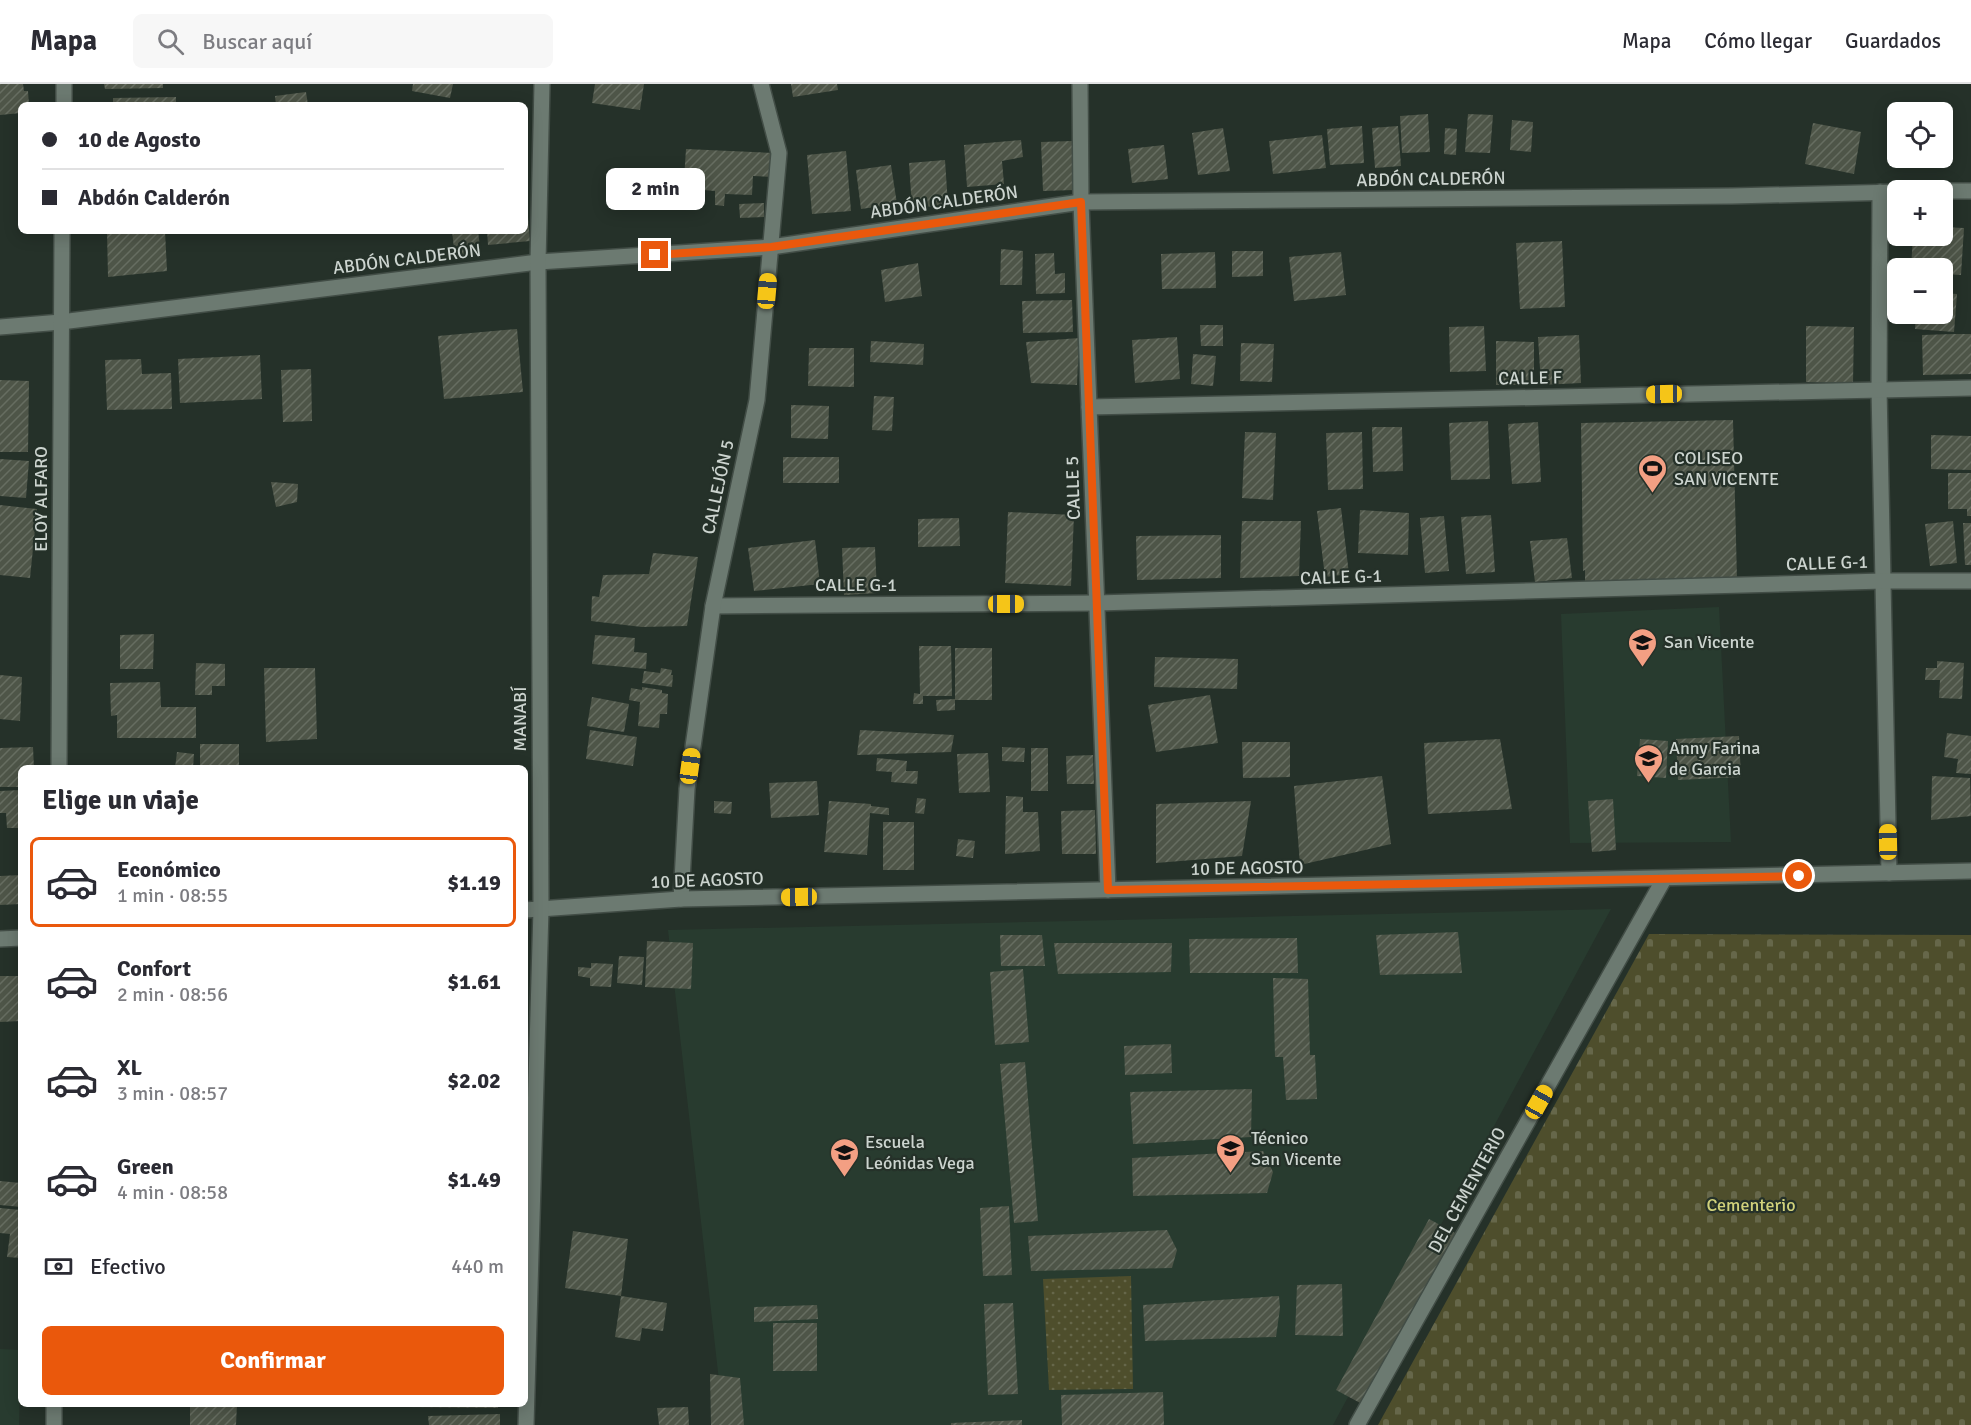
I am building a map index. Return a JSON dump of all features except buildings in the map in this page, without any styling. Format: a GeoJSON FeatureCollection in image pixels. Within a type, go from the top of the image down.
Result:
{"type":"FeatureCollection","features":[{"type":"Feature","properties":{"kind":"street"},"geometry":{"type":"LineString","coordinates":[[64,84],[64,102]]}},
{"type":"Feature","properties":{"kind":"street","name":"MANABÍ"},"geometry":{"type":"LineString","coordinates":[[528,1278],[538,262],[542,84]]}},
{"type":"Feature","properties":{"kind":"street","name":"CALLEJÓN 5"},"geometry":{"type":"LineString","coordinates":[[681,899],[687,789],[713,606],[757,400],[779,153],[761,84]]}},
{"type":"Feature","properties":{"kind":"street","name":"CALLE 5"},"geometry":{"type":"LineString","coordinates":[[1080,84],[1081,202],[1108,890]]}},
{"type":"Feature","properties":{"kind":"street"},"geometry":{"type":"LineString","coordinates":[[1953,191],[1971,191]]}},
{"type":"Feature","properties":{"kind":"street"},"geometry":{"type":"LineString","coordinates":[[1880,192],[1879,390],[1889,873]]}},
{"type":"Feature","properties":{"kind":"street","name":"ABDÓN CALDERÓN"},"geometry":{"type":"LineString","coordinates":[[0,327],[61,322],[538,262],[771,247],[1081,202],[1732,196],[1887,192]]}},
{"type":"Feature","properties":{"kind":"street","name":"ELOY ALFARO"},"geometry":{"type":"LineString","coordinates":[[59,765],[62,234]]}},
{"type":"Feature","properties":{"kind":"street","name":"CALLE F"},"geometry":{"type":"LineString","coordinates":[[1089,406],[1971,388]]}},
{"type":"Feature","properties":{"kind":"street","name":"CALLE G-1"},"geometry":{"type":"LineString","coordinates":[[713,606],[1097,603],[1883,581],[1971,581]]}},
{"type":"Feature","properties":{"kind":"street","name":"10 DE AGOSTO"},"geometry":{"type":"LineString","coordinates":[[533,909],[681,899],[1971,871]]}},
{"type":"Feature","properties":{"kind":"street","name":"DEL CEMENTERIO"},"geometry":{"type":"LineString","coordinates":[[1357,1425],[1664,879]]}},
{"type":"Feature","properties":{"kind":"street"},"geometry":{"type":"LineString","coordinates":[[0,939],[18,938]]}},
{"type":"Feature","properties":{"kind":"street"},"geometry":{"type":"LineString","coordinates":[[54,1407],[54,1425]]}},
{"type":"Feature","properties":{"kind":"street","name":"MANABÍ"},"geometry":{"type":"LineString","coordinates":[[526,1407],[526,1425]]}},
{"type":"Feature","properties":{"kind":"shaded area"},"geometry":{"type":"Polygon","coordinates":[[[1719,607],[1731,842],[1570,843],[1561,614],[1719,607]]]}},
{"type":"Feature","properties":{"kind":"shaded area","name":"Técnico San Vicente"},"geometry":{"type":"Polygon","coordinates":[[[1611,909],[1333,1425],[724,1425],[668,930],[1611,909]]]}},
{"type":"Feature","properties":{"kind":"shaded area"},"geometry":{"type":"Polygon","coordinates":[[[0,1349],[18,1350],[19,1425],[0,1425],[0,1349]]]}},
{"type":"Feature","properties":{"kind":"green space","name":"Cementerio"},"geometry":{"type":"Polygon","coordinates":[[[1649,934],[1971,935],[1971,1425],[1378,1425],[1649,934]]]}},
{"type":"Feature","properties":{"kind":"green space"},"geometry":{"type":"Polygon","coordinates":[[[1131,1276],[1133,1389],[1049,1390],[1043,1279],[1131,1276]]]}},
{"type":"Feature","properties":{"kind":"place","name":"COLISEO SAN VICENTE"},"geometry":{"type":"Point","coordinates":[1653,494]}},
{"type":"Feature","properties":{"kind":"place","name":"San Vicente"},"geometry":{"type":"Point","coordinates":[1643,668]}},
{"type":"Feature","properties":{"kind":"place","name":"Anny Farina de Garcia"},"geometry":{"type":"Point","coordinates":[1648,784]}},
{"type":"Feature","properties":{"kind":"place","name":"Técnico San Vicente"},"geometry":{"type":"Point","coordinates":[1230,1174]}},
{"type":"Feature","properties":{"kind":"place","name":"Escuela Leónidas Vega"},"geometry":{"type":"Point","coordinates":[844,1178]}},
{"type":"Feature","properties":{"kind":"route"},"geometry":{"type":"LineString","coordinates":[[655,255],[771,247],[1081,202],[1108,890],[1799,876]]}}]}
